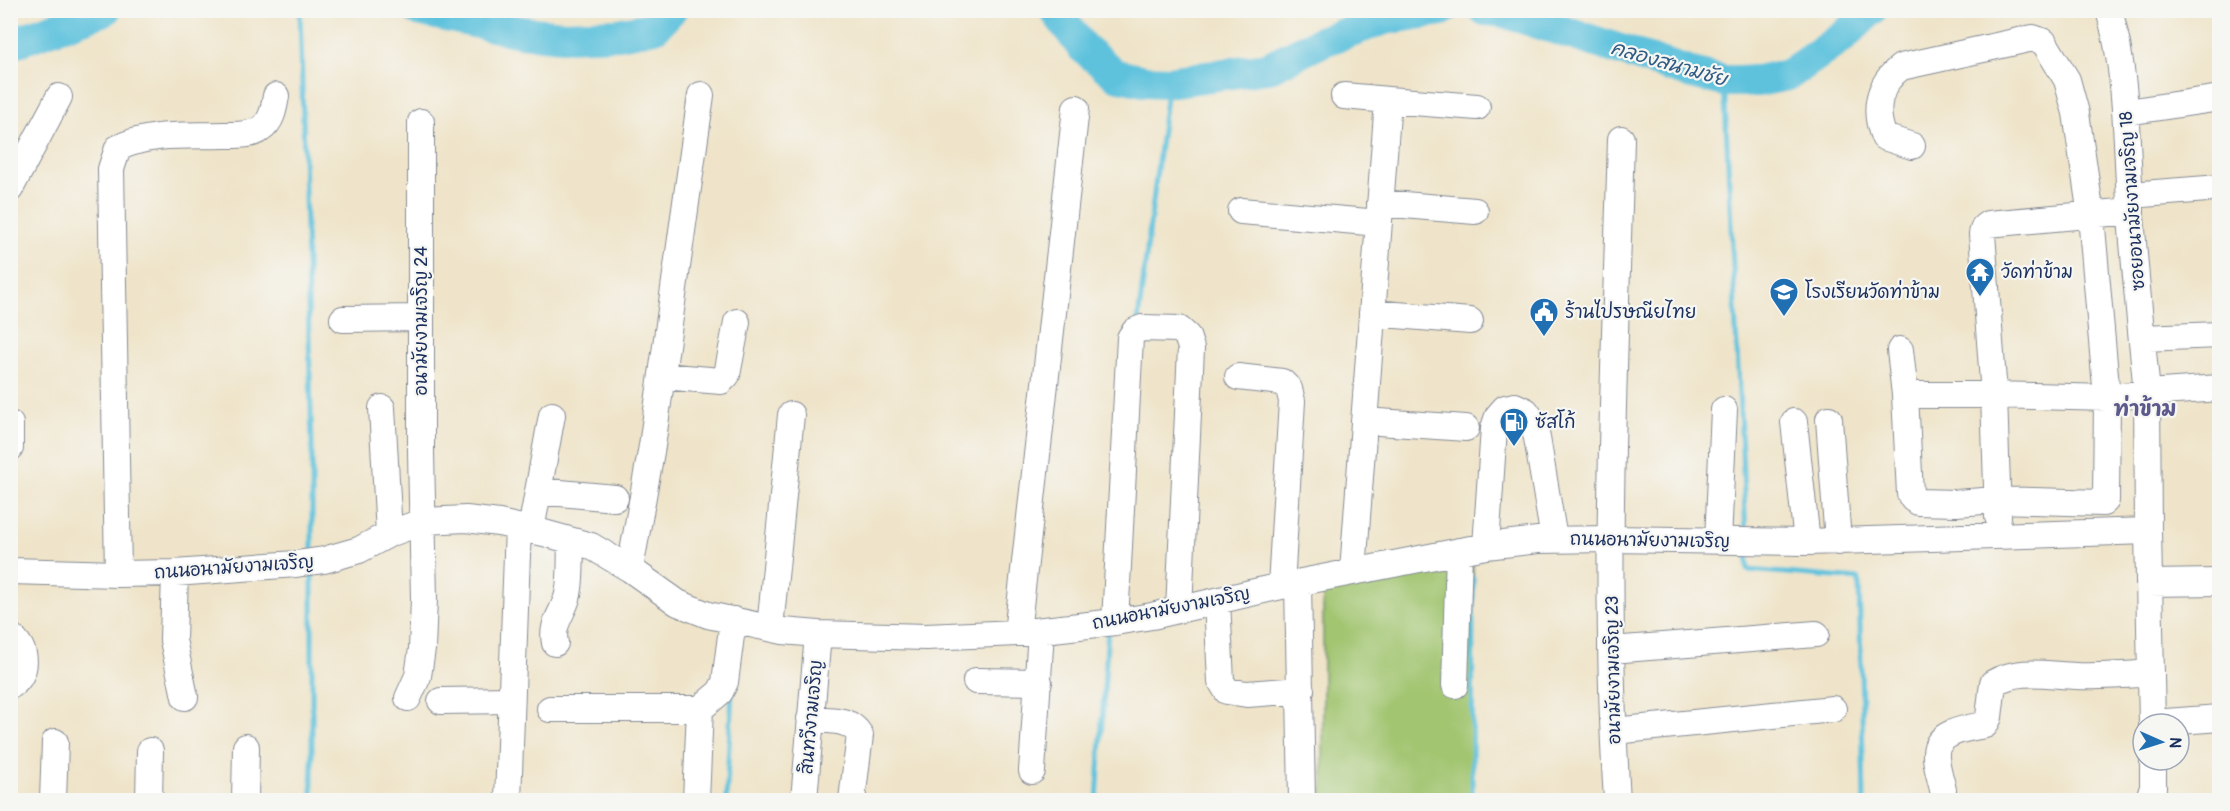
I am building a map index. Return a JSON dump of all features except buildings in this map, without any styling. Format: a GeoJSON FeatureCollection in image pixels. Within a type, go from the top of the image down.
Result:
{"type":"FeatureCollection","features":[{"type":"Feature","properties":{"kind":"street","name":"ซอยอนามัยงามเจริญ 18"},"geometry":{"type":"LineString","coordinates":[[2109,10],[2127,112],[2130,203],[2147,393]]}},
{"type":"Feature","properties":{"kind":"street"},"geometry":{"type":"LineString","coordinates":[[1900,350],[1905,395],[1910,494],[1913,499],[1918,502],[1956,503],[2105,501],[2107,498],[2107,398],[2091,216],[2073,102],[2067,80],[2044,42],[2033,38],[1901,67],[1891,74],[1878,98],[1878,124],[1884,137],[1912,147]]}},
{"type":"Feature","properties":{"kind":"street"},"geometry":{"type":"LineString","coordinates":[[630,569],[652,446],[701,95]]}},
{"type":"Feature","properties":{"kind":"street"},"geometry":{"type":"LineString","coordinates":[[118,574],[111,168],[118,148],[128,143],[148,138],[245,134],[261,129],[272,116],[276,96]]}},
{"type":"Feature","properties":{"kind":"street"},"geometry":{"type":"LineString","coordinates":[[1344,96],[1477,107]]}},
{"type":"Feature","properties":{"kind":"street"},"geometry":{"type":"LineString","coordinates":[[10,189],[59,97]]}},
{"type":"Feature","properties":{"kind":"street"},"geometry":{"type":"LineString","coordinates":[[2127,112],[2220,98]]}},
{"type":"Feature","properties":{"kind":"street"},"geometry":{"type":"LineString","coordinates":[[1353,571],[1388,100]]}},
{"type":"Feature","properties":{"kind":"street"},"geometry":{"type":"LineString","coordinates":[[1032,771],[1039,682],[1029,632],[1076,108]]}},
{"type":"Feature","properties":{"kind":"street","name":"อนามัยงามเจริญ 24"},"geometry":{"type":"LineString","coordinates":[[408,698],[418,676],[422,649],[424,521],[420,318],[421,122]]}},
{"type":"Feature","properties":{"kind":"street","name":"อนามัยงามเจริญ 23"},"geometry":{"type":"LineString","coordinates":[[1617,801],[1611,650],[1611,539],[1621,139]]}},
{"type":"Feature","properties":{"kind":"street"},"geometry":{"type":"LineString","coordinates":[[1999,536],[1994,395],[1982,234],[1984,227],[1988,224],[2091,216],[2130,203],[2220,188]]}},
{"type":"Feature","properties":{"kind":"street"},"geometry":{"type":"LineString","coordinates":[[1241,211],[1380,213],[1475,211]]}},
{"type":"Feature","properties":{"kind":"street"},"geometry":{"type":"LineString","coordinates":[[1372,312],[1470,321]]}},
{"type":"Feature","properties":{"kind":"street"},"geometry":{"type":"LineString","coordinates":[[343,319],[420,318]]}},
{"type":"Feature","properties":{"kind":"street"},"geometry":{"type":"LineString","coordinates":[[662,376],[721,381],[727,375],[737,322]]}},
{"type":"Feature","properties":{"kind":"street"},"geometry":{"type":"LineString","coordinates":[[1115,622],[1130,338],[1142,328],[1179,329],[1187,336],[1191,348],[1179,610]]}},
{"type":"Feature","properties":{"kind":"street"},"geometry":{"type":"LineString","coordinates":[[2142,338],[2220,335]]}},
{"type":"Feature","properties":{"kind":"street"},"geometry":{"type":"LineString","coordinates":[[1238,377],[1282,382],[1288,389],[1292,401],[1289,584],[1301,690],[1302,801]]}},
{"type":"Feature","properties":{"kind":"street"},"geometry":{"type":"LineString","coordinates":[[1905,395],[2107,398],[2220,388]]}},
{"type":"Feature","properties":{"kind":"street"},"geometry":{"type":"LineString","coordinates":[[2147,393],[2152,712]]}},
{"type":"Feature","properties":{"kind":"street"},"geometry":{"type":"LineString","coordinates":[[1485,546],[1494,428],[1498,416],[1505,408],[1515,406],[1526,411],[1532,420],[1554,539]]}},
{"type":"Feature","properties":{"kind":"street"},"geometry":{"type":"LineString","coordinates":[[382,408],[390,534]]}},
{"type":"Feature","properties":{"kind":"street"},"geometry":{"type":"LineString","coordinates":[[1724,410],[1738,541]]}},
{"type":"Feature","properties":{"kind":"street"},"geometry":{"type":"LineString","coordinates":[[508,801],[511,700],[524,528],[538,491],[552,415]]}},
{"type":"Feature","properties":{"kind":"street"},"geometry":{"type":"LineString","coordinates":[[770,628],[790,415]]}},
{"type":"Feature","properties":{"kind":"street"},"geometry":{"type":"LineString","coordinates":[[1829,419],[1838,542]]}},
{"type":"Feature","properties":{"kind":"street"},"geometry":{"type":"LineString","coordinates":[[1364,421],[1466,428]]}},
{"type":"Feature","properties":{"kind":"street"},"geometry":{"type":"LineString","coordinates":[[1794,422],[1807,542]]}},
{"type":"Feature","properties":{"kind":"street"},"geometry":{"type":"LineString","coordinates":[[10,424],[10,448]]}},
{"type":"Feature","properties":{"kind":"street"},"geometry":{"type":"LineString","coordinates":[[538,491],[615,498]]}},
{"type":"Feature","properties":{"kind":"street","name":"ถนนอนามัยงามเจริญ"},"geometry":{"type":"LineString","coordinates":[[10,571],[175,573],[296,564],[324,560],[359,550],[390,534],[424,521],[465,519],[524,528],[591,546],[630,569],[678,603],[708,615],[770,628],[818,634],[926,637],[1029,632],[1115,622],[1179,610],[1289,584],[1485,546],[1554,539],[1838,542],[2148,531]]}},
{"type":"Feature","properties":{"kind":"street"},"geometry":{"type":"LineString","coordinates":[[555,643],[553,632],[555,623],[568,597],[571,541]]}},
{"type":"Feature","properties":{"kind":"street"},"geometry":{"type":"LineString","coordinates":[[1455,685],[1459,551]]}},
{"type":"Feature","properties":{"kind":"street"},"geometry":{"type":"LineString","coordinates":[[175,573],[173,640],[185,698]]}},
{"type":"Feature","properties":{"kind":"street"},"geometry":{"type":"LineString","coordinates":[[2149,583],[2220,582]]}},
{"type":"Feature","properties":{"kind":"street"},"geometry":{"type":"LineString","coordinates":[[1217,601],[1221,681],[1227,691],[1247,694],[1301,690]]}},
{"type":"Feature","properties":{"kind":"street"},"geometry":{"type":"LineString","coordinates":[[550,709],[700,709],[720,692],[725,682],[733,620]]}},
{"type":"Feature","properties":{"kind":"street","name":"สินทวีงามเจริญ"},"geometry":{"type":"LineString","coordinates":[[804,801],[818,634]]}},
{"type":"Feature","properties":{"kind":"street"},"geometry":{"type":"LineString","coordinates":[[1611,650],[1816,634]]}},
{"type":"Feature","properties":{"kind":"street"},"geometry":{"type":"LineString","coordinates":[[10,636],[17,640],[23,652],[24,663],[22,675],[10,686]]}},
{"type":"Feature","properties":{"kind":"street"},"geometry":{"type":"LineString","coordinates":[[1943,790],[1935,752],[1939,742],[1946,736],[1986,725],[1993,683],[2018,673],[2077,676],[2151,673]]}},
{"type":"Feature","properties":{"kind":"street"},"geometry":{"type":"LineString","coordinates":[[976,681],[1039,682]]}},
{"type":"Feature","properties":{"kind":"street"},"geometry":{"type":"LineString","coordinates":[[441,701],[511,700]]}},
{"type":"Feature","properties":{"kind":"street"},"geometry":{"type":"LineString","coordinates":[[696,801],[700,709]]}},
{"type":"Feature","properties":{"kind":"street"},"geometry":{"type":"LineString","coordinates":[[1614,731],[1833,710]]}},
{"type":"Feature","properties":{"kind":"street"},"geometry":{"type":"LineString","coordinates":[[2191,721],[2220,718]]}},
{"type":"Feature","properties":{"kind":"street"},"geometry":{"type":"LineString","coordinates":[[810,719],[847,722],[854,726],[860,735],[852,801]]}},
{"type":"Feature","properties":{"kind":"street"},"geometry":{"type":"LineString","coordinates":[[53,801],[55,742]]}},
{"type":"Feature","properties":{"kind":"street"},"geometry":{"type":"LineString","coordinates":[[245,801],[246,747]]}},
{"type":"Feature","properties":{"kind":"street"},"geometry":{"type":"LineString","coordinates":[[149,801],[150,751]]}},
{"type":"Feature","properties":{"kind":"street"},"geometry":{"type":"LineString","coordinates":[[2148,801],[2153,788],[2153,772]]}},
{"type":"Feature","properties":{"kind":"green space"},"geometry":{"type":"Polygon","coordinates":[[[1473,546],[1472,800],[1323,800],[1323,577],[1473,546]]]}},
{"type":"Feature","properties":{"kind":"waterway","name":"คลองสนามชัย"},"geometry":{"type":"LineString","coordinates":[[10,44],[105,10]]}},
{"type":"Feature","properties":{"kind":"waterway"},"geometry":{"type":"LineString","coordinates":[[300,10],[312,446],[312,556]]}},
{"type":"Feature","properties":{"kind":"waterway","name":"คลองสนามชัย"},"geometry":{"type":"LineString","coordinates":[[418,10],[521,32],[563,36],[618,34],[655,27],[671,10]]}},
{"type":"Feature","properties":{"kind":"waterway","name":"คลองสนามชัย"},"geometry":{"type":"LineString","coordinates":[[1055,10],[1082,47],[1116,75],[1144,81],[1168,82],[1267,68],[1323,41],[1385,19],[1442,10]]}},
{"type":"Feature","properties":{"kind":"waterway","name":"คลองสนามชัย"},"geometry":{"type":"LineString","coordinates":[[1485,10],[1501,11],[1688,72],[1724,81],[1757,81],[1788,75],[1844,36],[1871,10]]}},
{"type":"Feature","properties":{"kind":"waterway"},"geometry":{"type":"LineString","coordinates":[[1724,81],[1746,535]]}},
{"type":"Feature","properties":{"kind":"waterway"},"geometry":{"type":"LineString","coordinates":[[1138,321],[1168,82]]}},
{"type":"Feature","properties":{"kind":"waterway"},"geometry":{"type":"LineString","coordinates":[[1747,547],[1748,570],[1859,579],[1864,800]]}},
{"type":"Feature","properties":{"kind":"waterway"},"geometry":{"type":"LineString","coordinates":[[312,568],[312,800]]}},
{"type":"Feature","properties":{"kind":"waterway"},"geometry":{"type":"LineString","coordinates":[[1472,800],[1473,578]]}},
{"type":"Feature","properties":{"kind":"waterway"},"geometry":{"type":"LineString","coordinates":[[1097,800],[1108,629]]}},
{"type":"Feature","properties":{"kind":"waterway"},"geometry":{"type":"LineString","coordinates":[[726,800],[732,691]]}},
{"type":"Feature","properties":{"kind":"place","name":"วัดท่าข้าม"},"geometry":{"type":"Point","coordinates":[1980,298]}},
{"type":"Feature","properties":{"kind":"place","name":"โรงเรียนวัดท่าข้าม"},"geometry":{"type":"Point","coordinates":[1784,318]}},
{"type":"Feature","properties":{"kind":"place","name":"ร้านไปรษณียไทย"},"geometry":{"type":"Point","coordinates":[1544,338]}},
{"type":"Feature","properties":{"kind":"place","name":"ซัสโก้"},"geometry":{"type":"Point","coordinates":[1514,448]}},
{"type":"Feature","properties":{"kind":"district","name":"ท่าข้าม"},"geometry":{"type":"Point","coordinates":[2145,409]}}]}
